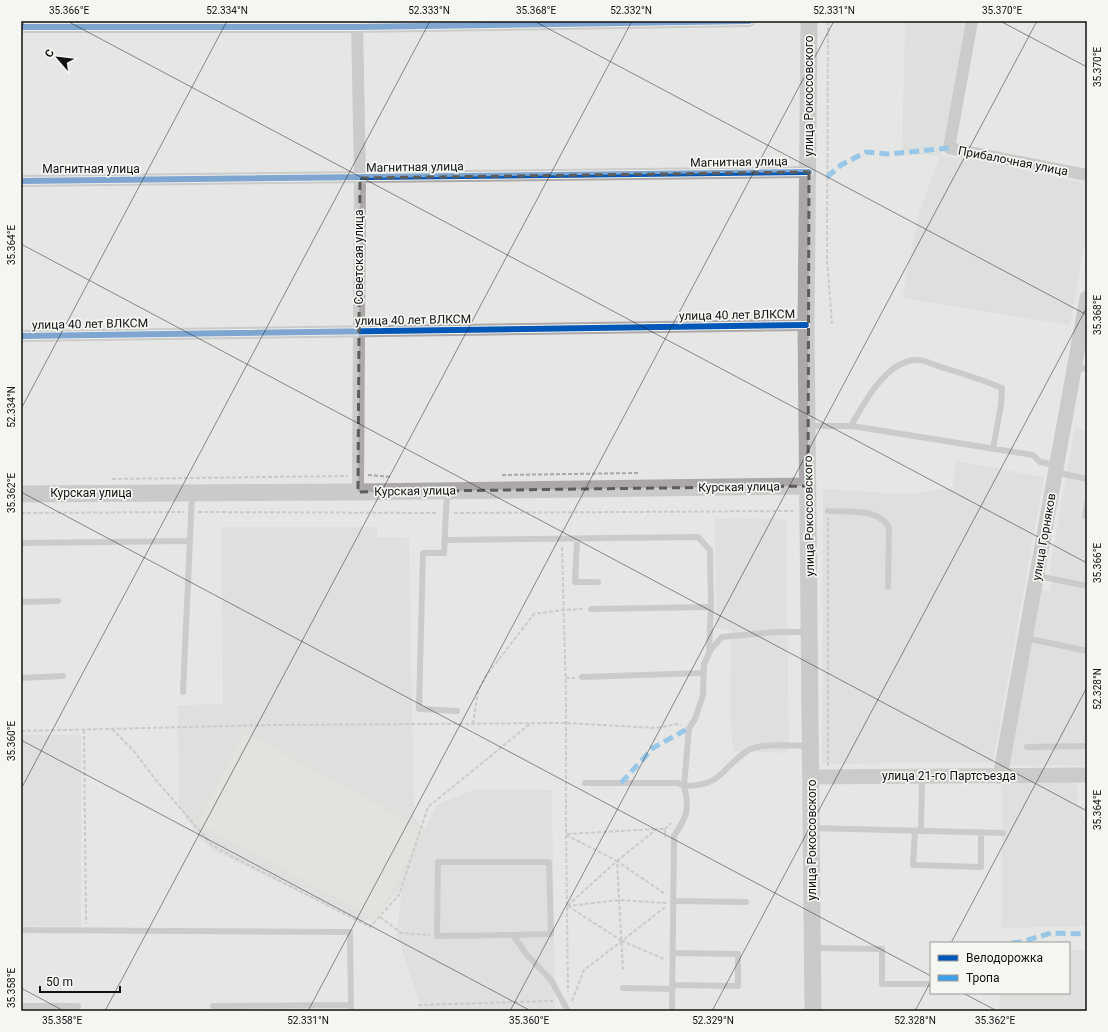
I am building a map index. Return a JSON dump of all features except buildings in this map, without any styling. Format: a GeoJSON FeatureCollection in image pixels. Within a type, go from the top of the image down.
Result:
{"type":"FeatureCollection","features":[{"type":"Feature","properties":{"kind":"main road","name":"улица Рокоссовского"},"geometry":{"type":"LineString","coordinates":[[809,21],[809,172],[806,325],[810,632],[812,746],[820,777],[812,828],[813,1011]]}},
{"type":"Feature","properties":{"kind":"main road","name":"Курская улица"},"geometry":{"type":"LineString","coordinates":[[21,494],[358,492],[808,486]]}},
{"type":"Feature","properties":{"kind":"street"},"geometry":{"type":"LineString","coordinates":[[21,27],[749,21]]}},
{"type":"Feature","properties":{"kind":"street","name":"Прибалочная улица"},"geometry":{"type":"LineString","coordinates":[[972,21],[949,148],[1087,175]]}},
{"type":"Feature","properties":{"kind":"street","name":"Советская улица"},"geometry":{"type":"LineString","coordinates":[[357,24],[360,178],[358,492]]}},
{"type":"Feature","properties":{"kind":"street","name":"Магнитная улица"},"geometry":{"type":"LineString","coordinates":[[21,181],[809,172]]}},
{"type":"Feature","properties":{"kind":"street","name":"улица Горняков"},"geometry":{"type":"LineString","coordinates":[[1000,776],[1056,469],[1080,369],[1086,307]]}},
{"type":"Feature","properties":{"kind":"street","name":"улица 40 лет ВЛКСМ"},"geometry":{"type":"LineString","coordinates":[[21,336],[806,325]]}},
{"type":"Feature","properties":{"kind":"street","name":"улица 21-го Партсъезда"},"geometry":{"type":"LineString","coordinates":[[820,777],[1087,775]]}},
{"type":"Feature","properties":{"kind":"lane"},"geometry":{"type":"LineString","coordinates":[[851,426],[871,392],[884,377],[901,364],[918,360],[981,379],[1002,388],[1001,406],[993,449]]}},
{"type":"Feature","properties":{"kind":"lane"},"geometry":{"type":"LineString","coordinates":[[808,426],[851,426],[1033,455],[1040,462],[1087,479]]}},
{"type":"Feature","properties":{"kind":"lane"},"geometry":{"type":"LineString","coordinates":[[447,491],[444,553],[423,553],[419,709],[457,711]]}},
{"type":"Feature","properties":{"kind":"lane"},"geometry":{"type":"LineString","coordinates":[[184,692],[192,493]]}},
{"type":"Feature","properties":{"kind":"lane"},"geometry":{"type":"LineString","coordinates":[[1085,516],[1087,504]]}},
{"type":"Feature","properties":{"kind":"lane"},"geometry":{"type":"LineString","coordinates":[[828,511],[877,515],[884,520],[889,528],[888,587]]}},
{"type":"Feature","properties":{"kind":"lane"},"geometry":{"type":"LineString","coordinates":[[445,540],[698,537],[710,550],[711,607],[709,653]]}},
{"type":"Feature","properties":{"kind":"lane"},"geometry":{"type":"LineString","coordinates":[[577,539],[575,582],[598,582]]}},
{"type":"Feature","properties":{"kind":"lane"},"geometry":{"type":"LineString","coordinates":[[21,543],[190,541]]}},
{"type":"Feature","properties":{"kind":"lane"},"geometry":{"type":"LineString","coordinates":[[1037,576],[1087,586]]}},
{"type":"Feature","properties":{"kind":"lane"},"geometry":{"type":"LineString","coordinates":[[21,602],[58,601]]}},
{"type":"Feature","properties":{"kind":"lane"},"geometry":{"type":"LineString","coordinates":[[591,609],[711,607]]}},
{"type":"Feature","properties":{"kind":"lane"},"geometry":{"type":"LineString","coordinates":[[672,1011],[673,953],[669,903],[674,836],[686,818],[688,801],[684,786],[688,728],[695,719],[703,695],[704,664],[709,653],[722,637],[775,632],[810,632]]}},
{"type":"Feature","properties":{"kind":"lane"},"geometry":{"type":"LineString","coordinates":[[1026,638],[1087,651]]}},
{"type":"Feature","properties":{"kind":"lane"},"geometry":{"type":"LineString","coordinates":[[582,678],[703,672]]}},
{"type":"Feature","properties":{"kind":"lane"},"geometry":{"type":"LineString","coordinates":[[21,678],[63,676]]}},
{"type":"Feature","properties":{"kind":"lane"},"geometry":{"type":"LineString","coordinates":[[585,783],[678,782],[684,786],[708,784],[722,774],[748,750],[762,746],[812,746]]}},
{"type":"Feature","properties":{"kind":"lane"},"geometry":{"type":"LineString","coordinates":[[1027,747],[1087,746]]}},
{"type":"Feature","properties":{"kind":"lane"},"geometry":{"type":"LineString","coordinates":[[922,777],[918,831],[913,865],[981,867],[981,832]]}},
{"type":"Feature","properties":{"kind":"lane"},"geometry":{"type":"LineString","coordinates":[[812,828],[1003,833]]}},
{"type":"Feature","properties":{"kind":"lane"},"geometry":{"type":"LineString","coordinates":[[438,862],[549,862],[551,934],[514,935],[437,936],[438,862]]}},
{"type":"Feature","properties":{"kind":"lane"},"geometry":{"type":"LineString","coordinates":[[669,903],[746,902]]}},
{"type":"Feature","properties":{"kind":"lane"},"geometry":{"type":"LineString","coordinates":[[21,930],[350,932],[351,1008],[213,1006]]}},
{"type":"Feature","properties":{"kind":"lane"},"geometry":{"type":"LineString","coordinates":[[514,935],[527,954],[551,980],[562,1000],[569,1008]]}},
{"type":"Feature","properties":{"kind":"lane"},"geometry":{"type":"LineString","coordinates":[[813,948],[882,949],[882,984],[930,984]]}},
{"type":"Feature","properties":{"kind":"lane"},"geometry":{"type":"LineString","coordinates":[[623,988],[738,986],[738,954],[673,953]]}},
{"type":"Feature","properties":{"kind":"lane"},"geometry":{"type":"LineString","coordinates":[[21,1006],[78,1006]]}},
{"type":"Feature","properties":{"kind":"path"},"geometry":{"type":"LineString","coordinates":[[828,21],[826,259],[832,324]]}},
{"type":"Feature","properties":{"kind":"path"},"geometry":{"type":"LineString","coordinates":[[111,479],[354,476]]}},
{"type":"Feature","properties":{"kind":"path"},"geometry":{"type":"LineString","coordinates":[[21,513],[793,511]]}},
{"type":"Feature","properties":{"kind":"path"},"geometry":{"type":"LineString","coordinates":[[820,777],[828,511]]}},
{"type":"Feature","properties":{"kind":"path"},"geometry":{"type":"LineString","coordinates":[[562,539],[566,723],[569,1008]]}},
{"type":"Feature","properties":{"kind":"path"},"geometry":{"type":"LineString","coordinates":[[473,724],[478,691],[486,676],[534,614],[563,610],[591,609]]}},
{"type":"Feature","properties":{"kind":"path"},"geometry":{"type":"LineString","coordinates":[[21,731],[271,725],[566,723],[656,728],[677,724],[688,728]]}},
{"type":"Feature","properties":{"kind":"path"},"geometry":{"type":"LineString","coordinates":[[112,729],[133,750],[156,780],[212,845],[370,927],[399,895],[428,807],[531,724]]}},
{"type":"Feature","properties":{"kind":"path"},"geometry":{"type":"LineString","coordinates":[[84,729],[86,930]]}},
{"type":"Feature","properties":{"kind":"path"},"geometry":{"type":"LineString","coordinates":[[567,906],[617,861],[657,829]]}},
{"type":"Feature","properties":{"kind":"path"},"geometry":{"type":"LineString","coordinates":[[566,835],[665,829],[665,836]]}},
{"type":"Feature","properties":{"kind":"path"},"geometry":{"type":"LineString","coordinates":[[566,835],[617,861],[667,896]]}},
{"type":"Feature","properties":{"kind":"path"},"geometry":{"type":"LineString","coordinates":[[617,861],[623,970]]}},
{"type":"Feature","properties":{"kind":"path"},"geometry":{"type":"LineString","coordinates":[[567,906],[620,900],[669,903]]}},
{"type":"Feature","properties":{"kind":"path"},"geometry":{"type":"LineString","coordinates":[[569,1008],[584,970],[669,903]]}},
{"type":"Feature","properties":{"kind":"path"},"geometry":{"type":"LineString","coordinates":[[567,906],[622,941],[668,961]]}},
{"type":"Feature","properties":{"kind":"path"},"geometry":{"type":"LineString","coordinates":[[380,917],[401,933],[427,935]]}},
{"type":"Feature","properties":{"kind":"path"},"geometry":{"type":"LineString","coordinates":[[418,1005],[562,1000]]}},
{"type":"Feature","properties":{"kind":"highlighted area"},"geometry":{"type":"Polygon","coordinates":[[[809,172],[808,486],[358,492],[360,178],[809,172]]]}},
{"type":"Feature","properties":{"kind":"shaded area"},"geometry":{"type":"Polygon","coordinates":[[[905,21],[967,21],[941,156],[979,160],[1087,183],[1087,230],[1070,325],[902,298],[919,213],[940,156],[902,154],[905,21]]]}},
{"type":"Feature","properties":{"kind":"shaded area"},"geometry":{"type":"Polygon","coordinates":[[[1075,428],[1087,430],[1087,766],[1009,765],[1041,590],[1050,591],[1053,576],[1049,573],[1075,428]]]}},
{"type":"Feature","properties":{"kind":"shaded area"},"geometry":{"type":"Polygon","coordinates":[[[956,461],[1044,477],[993,762],[822,764],[823,489],[907,494],[952,488],[956,461]]]}},
{"type":"Feature","properties":{"kind":"shaded area"},"geometry":{"type":"Polygon","coordinates":[[[715,518],[786,519],[789,753],[733,751],[730,712],[731,629],[716,629],[715,518]]]}},
{"type":"Feature","properties":{"kind":"shaded area"},"geometry":{"type":"Polygon","coordinates":[[[221,527],[377,527],[377,537],[409,538],[414,818],[424,829],[437,805],[475,789],[552,790],[555,1011],[419,1011],[419,1001],[397,935],[402,885],[376,919],[360,921],[214,851],[202,841],[179,808],[178,705],[223,704],[221,527]]]}},
{"type":"Feature","properties":{"kind":"shaded area"},"geometry":{"type":"Polygon","coordinates":[[[21,735],[81,735],[81,926],[21,926],[21,735]]]}},
{"type":"Feature","properties":{"kind":"shaded area"},"geometry":{"type":"Polygon","coordinates":[[[1002,781],[1077,781],[1078,806],[1083,805],[1083,818],[1087,818],[1087,926],[1002,928],[1002,781]]]}},
{"type":"Feature","properties":{"kind":"shaded area"},"geometry":{"type":"Polygon","coordinates":[[[1070,950],[1087,950],[1087,1011],[999,1011],[1000,994],[1070,994],[1070,950]]]}},
{"type":"Feature","properties":{"kind":"green space"},"geometry":{"type":"Polygon","coordinates":[[[245,733],[424,830],[376,919],[197,822],[245,733]]]}},
{"type":"Feature","properties":{"kind":"marked path"},"geometry":{"type":"LineString","coordinates":[[827,177],[841,165],[866,152],[889,154],[949,148]]}},
{"type":"Feature","properties":{"kind":"marked path"},"geometry":{"type":"LineString","coordinates":[[621,783],[653,748],[689,728]]}},
{"type":"Feature","properties":{"kind":"marked path"},"geometry":{"type":"LineString","coordinates":[[1021,942],[1051,933],[1087,934]]}},
{"type":"Feature","properties":{"kind":"cycle path"},"geometry":{"type":"LineString","coordinates":[[21,27],[357,27],[749,21]]}},
{"type":"Feature","properties":{"kind":"cycle path"},"geometry":{"type":"LineString","coordinates":[[21,181],[809,172]]}},
{"type":"Feature","properties":{"kind":"cycle path"},"geometry":{"type":"LineString","coordinates":[[21,336],[806,325]]}}]}
